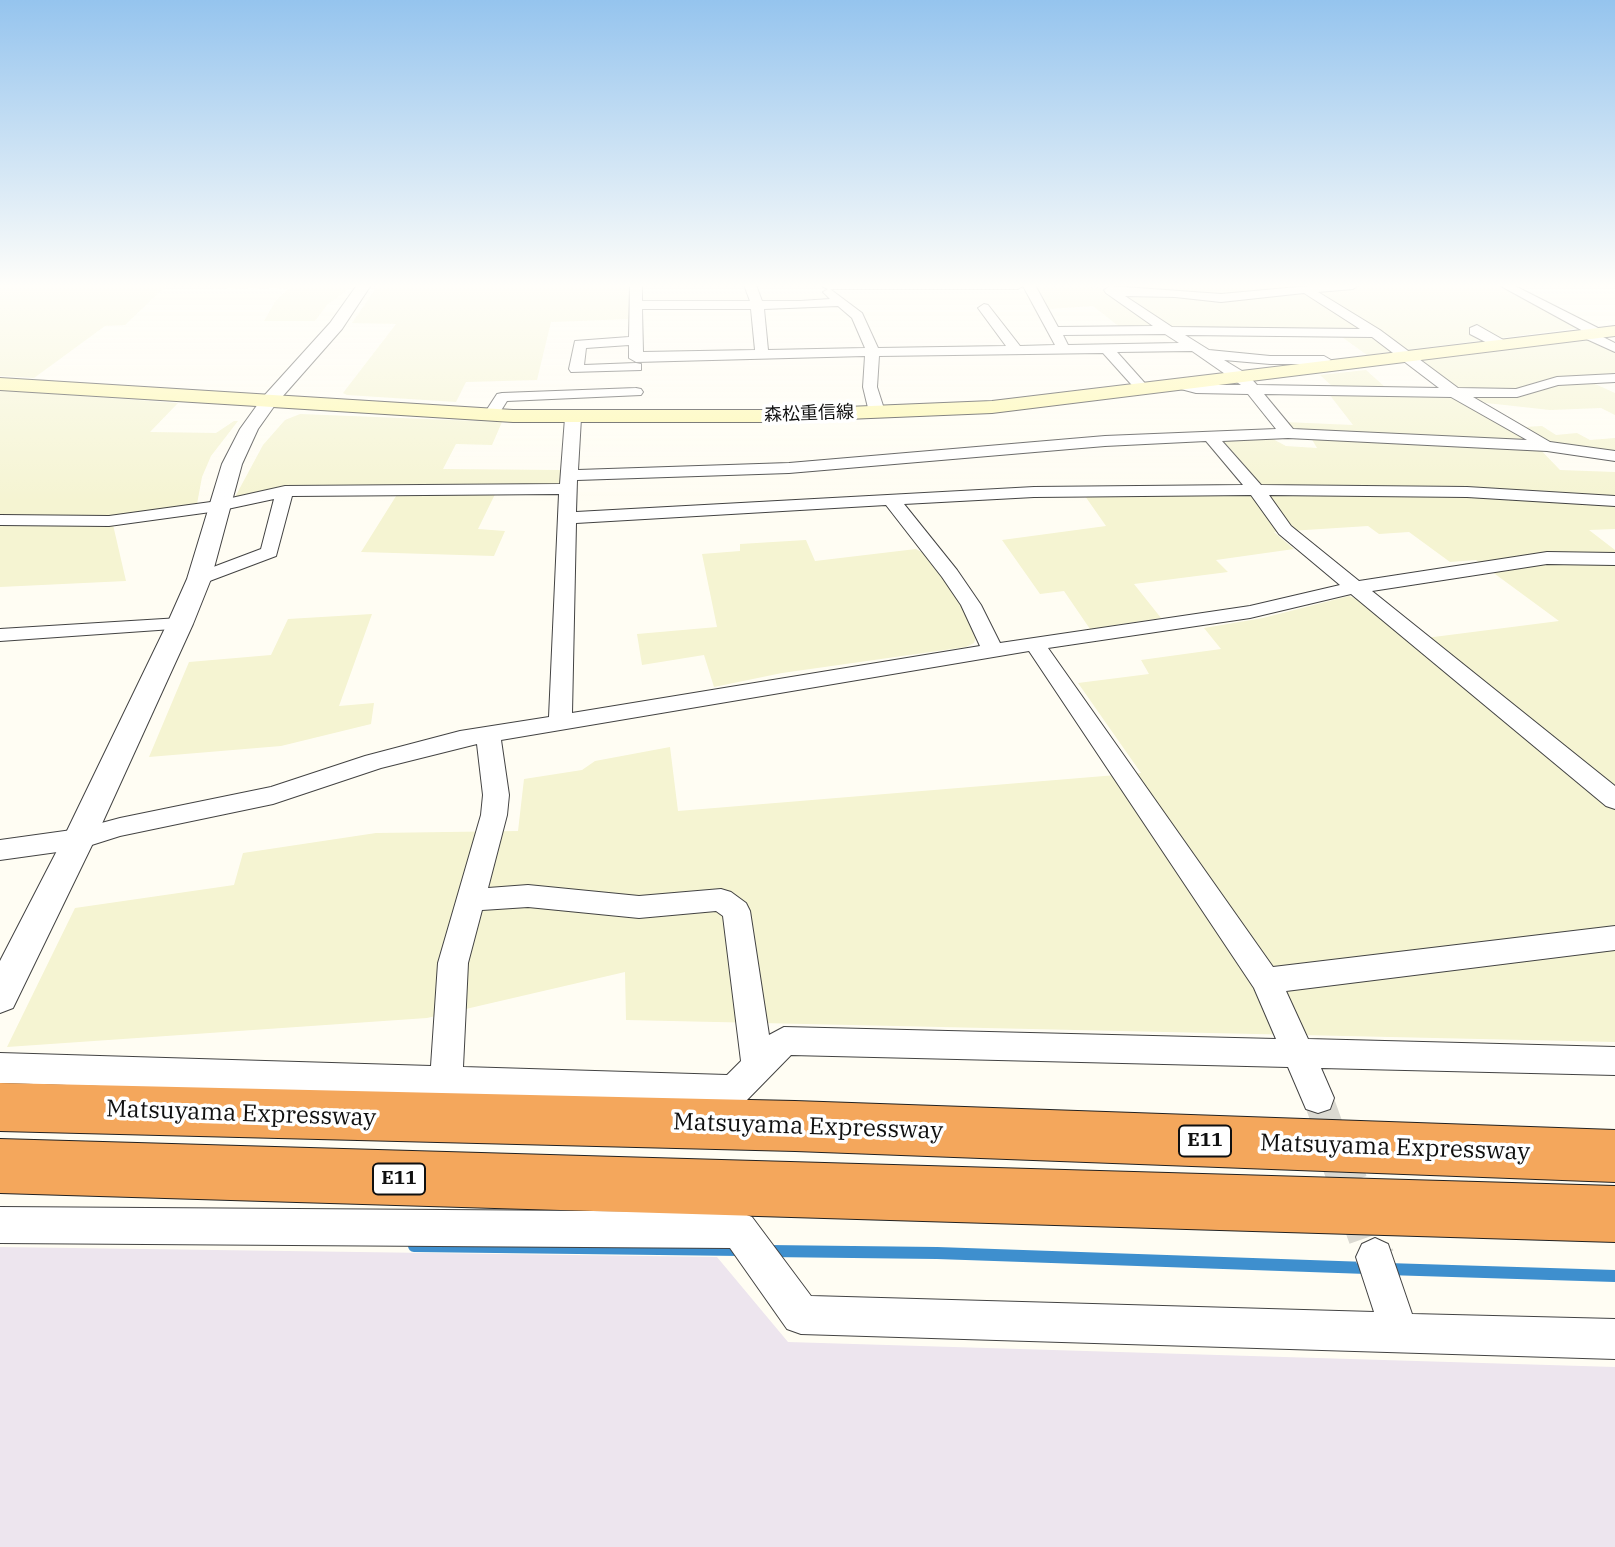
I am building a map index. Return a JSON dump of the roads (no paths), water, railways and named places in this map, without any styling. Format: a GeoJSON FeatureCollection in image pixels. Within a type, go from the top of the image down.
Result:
{"type":"FeatureCollection","features":[{"type":"Feature","properties":{"kind":"highway","name":"Matsuyama Expressway"},"geometry":{"type":"LineString","coordinates":[[0,1107],[313,1117],[794,1126],[1615,1156]]}},
{"type":"Feature","properties":{"kind":"highway","name":"E11"},"geometry":{"type":"LineString","coordinates":[[0,1166],[1615,1214]]}},
{"type":"Feature","properties":{"kind":"main road","name":"森松重信線"},"geometry":{"type":"LineString","coordinates":[[0,384],[492,414],[637,418],[992,407],[1182,385],[1247,383],[1327,363],[1403,357]]}},
{"type":"Feature","properties":{"kind":"street"},"geometry":{"type":"LineString","coordinates":[[0,996],[79,839],[180,624],[199,579],[232,464],[249,429],[269,401],[308,357]]}},
{"type":"Feature","properties":{"kind":"street"},"geometry":{"type":"LineString","coordinates":[[578,357],[576,369],[636,373]]}},
{"type":"Feature","properties":{"kind":"street"},"geometry":{"type":"LineString","coordinates":[[636,357],[637,418]]}},
{"type":"Feature","properties":{"kind":"street"},"geometry":{"type":"LineString","coordinates":[[492,414],[502,397],[736,357]]}},
{"type":"Feature","properties":{"kind":"street"},"geometry":{"type":"LineString","coordinates":[[872,357],[870,387],[877,412]]}},
{"type":"Feature","properties":{"kind":"street"},"geometry":{"type":"LineString","coordinates":[[1114,357],[1144,390]]}},
{"type":"Feature","properties":{"kind":"street"},"geometry":{"type":"LineString","coordinates":[[1209,357],[1247,383],[1288,433]]}},
{"type":"Feature","properties":{"kind":"street"},"geometry":{"type":"LineString","coordinates":[[1250,357],[1327,363]]}},
{"type":"Feature","properties":{"kind":"street"},"geometry":{"type":"LineString","coordinates":[[1320,357],[1327,363]]}},
{"type":"Feature","properties":{"kind":"street"},"geometry":{"type":"LineString","coordinates":[[1406,357],[1454,392],[1547,446]]}},
{"type":"Feature","properties":{"kind":"street"},"geometry":{"type":"LineString","coordinates":[[542,382],[636,373]]}},
{"type":"Feature","properties":{"kind":"street"},"geometry":{"type":"LineString","coordinates":[[1247,383],[1517,393],[1557,381],[1615,378]]}},
{"type":"Feature","properties":{"kind":"street"},"geometry":{"type":"LineString","coordinates":[[560,723],[573,418]]}},
{"type":"Feature","properties":{"kind":"street"},"geometry":{"type":"LineString","coordinates":[[0,520],[109,521],[218,506],[285,491],[569,482],[789,468],[1105,441],[1210,436],[1288,433],[1547,446],[1615,456]]}},
{"type":"Feature","properties":{"kind":"street"},"geometry":{"type":"LineString","coordinates":[[1210,436],[1256,490],[1285,530],[1613,800]]}},
{"type":"Feature","properties":{"kind":"street"},"geometry":{"type":"LineString","coordinates":[[199,579],[269,552],[285,491]]}},
{"type":"Feature","properties":{"kind":"street"},"geometry":{"type":"LineString","coordinates":[[567,518],[1034,492],[1467,492],[1615,501]]}},
{"type":"Feature","properties":{"kind":"street"},"geometry":{"type":"LineString","coordinates":[[890,499],[950,574],[971,605],[993,650]]}},
{"type":"Feature","properties":{"kind":"street"},"geometry":{"type":"LineString","coordinates":[[0,850],[79,839],[120,827],[273,795],[410,751],[488,734],[993,650],[1250,612],[1357,587],[1547,558],[1615,559]]}},
{"type":"Feature","properties":{"kind":"street"},"geometry":{"type":"LineString","coordinates":[[0,635],[180,624]]}},
{"type":"Feature","properties":{"kind":"street"},"geometry":{"type":"LineString","coordinates":[[1035,645],[1266,981],[1318,1098]]}},
{"type":"Feature","properties":{"kind":"street"},"geometry":{"type":"LineString","coordinates":[[446,1081],[453,963],[495,805],[488,734]]}},
{"type":"Feature","properties":{"kind":"street"},"geometry":{"type":"LineString","coordinates":[[470,900],[528,896],[639,907],[721,900],[736,911],[758,1067]]}},
{"type":"Feature","properties":{"kind":"street"},"geometry":{"type":"LineString","coordinates":[[1266,981],[1615,938]]}},
{"type":"Feature","properties":{"kind":"street"},"geometry":{"type":"LineString","coordinates":[[0,1068],[734,1090],[784,1041],[1615,1061]]}},
{"type":"Feature","properties":{"kind":"street"},"geometry":{"type":"LineString","coordinates":[[0,1225],[739,1230],[802,1315],[1615,1339]]}},
{"type":"Feature","properties":{"kind":"street"},"geometry":{"type":"LineString","coordinates":[[1375,1257],[1399,1332]]}},
{"type":"Feature","properties":{"kind":"waterway"},"geometry":{"type":"LineString","coordinates":[[414,1246],[741,1250]]}},
{"type":"Feature","properties":{"kind":"waterway"},"geometry":{"type":"LineString","coordinates":[[768,1251],[937,1253],[1367,1268]]}},
{"type":"Feature","properties":{"kind":"waterway"},"geometry":{"type":"LineString","coordinates":[[1387,1269],[1615,1276]]}},
{"type":"Feature","properties":{"kind":"tunnel"},"geometry":{"type":"LineString","coordinates":[[1318,1098],[1336,1148]]}},
{"type":"Feature","properties":{"kind":"tunnel"},"geometry":{"type":"LineString","coordinates":[[1335,1146],[1375,1257]]}}]}
